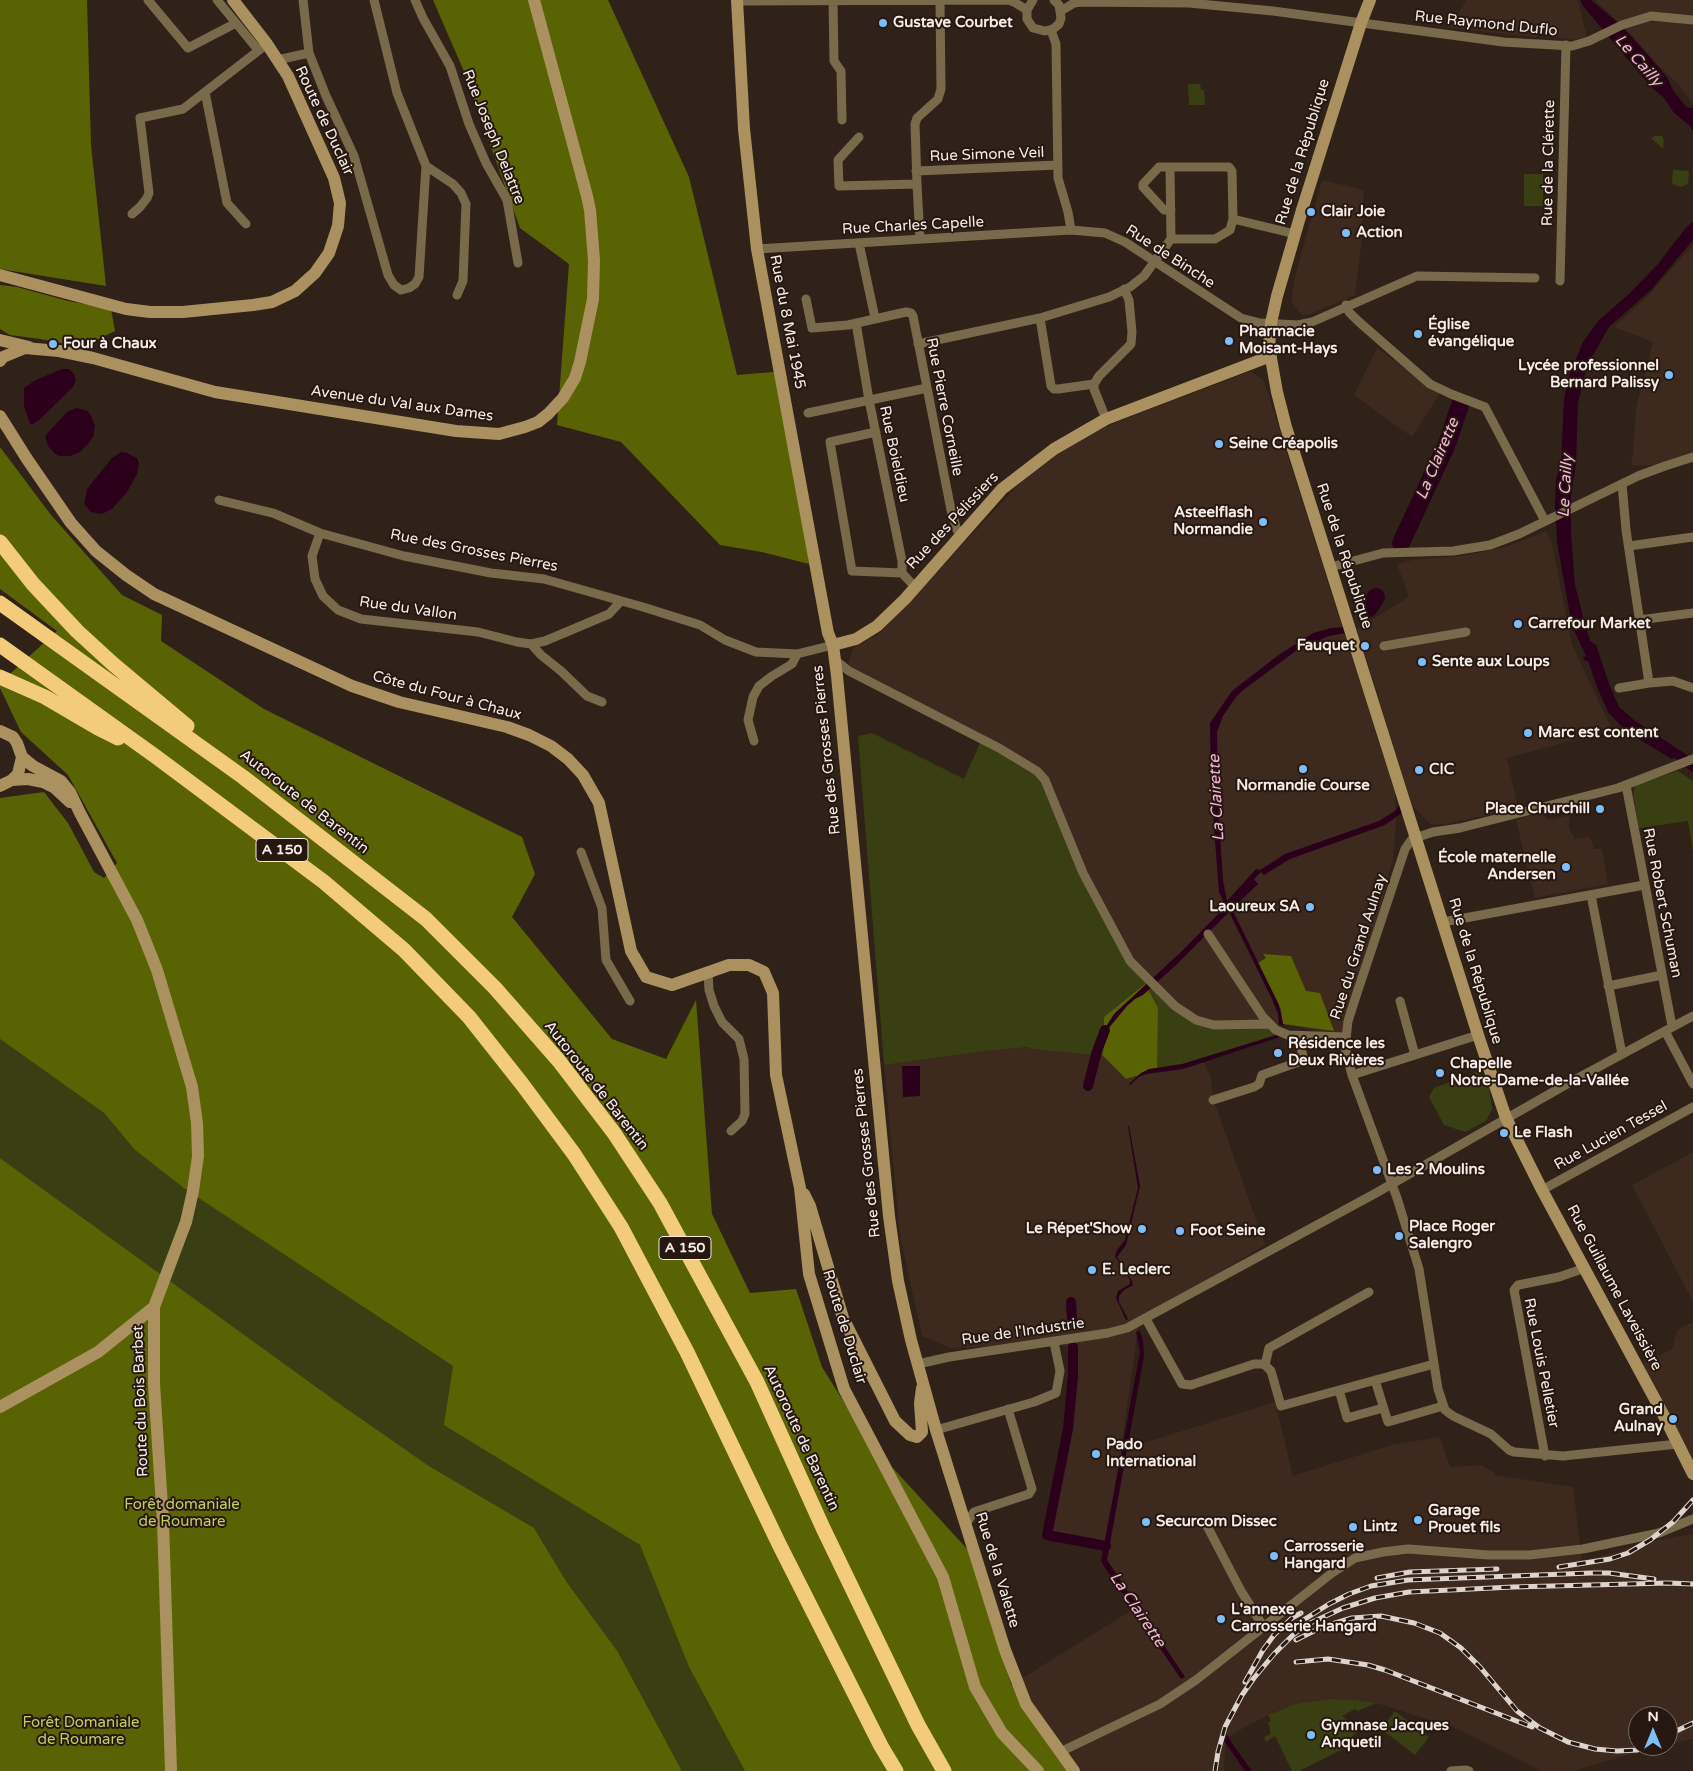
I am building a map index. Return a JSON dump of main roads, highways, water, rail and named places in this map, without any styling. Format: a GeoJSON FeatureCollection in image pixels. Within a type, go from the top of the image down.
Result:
{"type":"FeatureCollection","features":[{"type":"Feature","properties":{"kind":"highway"},"geometry":{"type":"LineString","coordinates":[[0,542],[33,584],[77,631],[113,664],[166,707],[243,777]]}},
{"type":"Feature","properties":{"kind":"highway","name":"Autoroute de Barentin"},"geometry":{"type":"LineString","coordinates":[[0,603],[243,777],[426,919],[508,1003],[558,1061],[614,1133],[660,1203],[756,1382],[823,1528],[918,1725],[944,1771]]}},
{"type":"Feature","properties":{"kind":"highway","name":"A 150"},"geometry":{"type":"LineString","coordinates":[[0,645],[155,756],[324,882],[404,950],[469,1017],[574,1154],[621,1226],[678,1335],[779,1544],[881,1746],[896,1771]]}},
{"type":"Feature","properties":{"kind":"highway"},"geometry":{"type":"LineString","coordinates":[[0,677],[45,697],[98,728],[155,756]]}},
{"type":"Feature","properties":{"kind":"water","name":"Le Cailly"},"geometry":{"type":"Polygon","coordinates":[[[1580,0],[1591,0],[1617,22],[1667,77],[1673,90],[1686,107],[1693,108],[1693,131],[1690,126],[1674,113],[1663,97],[1652,88],[1580,0]]]}},
{"type":"Feature","properties":{"kind":"water","name":"Le Cailly"},"geometry":{"type":"Polygon","coordinates":[[[1693,221],[1693,240],[1652,289],[1609,327],[1587,366],[1578,403],[1576,464],[1571,496],[1571,533],[1575,585],[1585,624],[1590,641],[1596,645],[1619,707],[1634,720],[1693,759],[1693,773],[1675,758],[1672,759],[1637,738],[1620,725],[1608,712],[1588,661],[1585,661],[1583,657],[1586,656],[1572,626],[1557,542],[1555,504],[1556,479],[1561,464],[1564,399],[1568,378],[1583,342],[1598,321],[1630,293],[1657,265],[1693,221]]]}},
{"type":"Feature","properties":{"kind":"water"},"geometry":{"type":"Polygon","coordinates":[[[62,369],[69,369],[74,374],[76,380],[73,387],[39,420],[30,424],[24,406],[24,388],[36,380],[62,369]]]}},
{"type":"Feature","properties":{"kind":"water"},"geometry":{"type":"Polygon","coordinates":[[[77,408],[88,411],[91,416],[95,426],[93,437],[80,452],[70,456],[55,454],[48,446],[45,436],[67,412],[77,408]]]}},
{"type":"Feature","properties":{"kind":"water"},"geometry":{"type":"Polygon","coordinates":[[[121,452],[137,458],[139,463],[137,474],[127,492],[112,509],[102,514],[91,512],[84,504],[87,489],[112,458],[121,452]]]}},
{"type":"Feature","properties":{"kind":"water"},"geometry":{"type":"Polygon","coordinates":[[[1344,627],[1346,633],[1329,636],[1297,650],[1242,691],[1223,716],[1217,732],[1218,804],[1223,880],[1227,901],[1256,869],[1260,870],[1285,854],[1379,821],[1395,811],[1400,804],[1403,812],[1385,825],[1290,859],[1264,875],[1261,872],[1254,879],[1258,884],[1232,909],[1279,1005],[1283,1026],[1279,1024],[1278,1014],[1272,999],[1229,912],[1176,965],[1143,995],[1127,1006],[1108,1029],[1101,1043],[1098,1041],[1114,1014],[1183,950],[1226,906],[1219,892],[1211,789],[1210,723],[1232,691],[1280,654],[1313,633],[1344,627]]]}},
{"type":"Feature","properties":{"kind":"water"},"geometry":{"type":"Polygon","coordinates":[[[1276,1035],[1280,1037],[1183,1069],[1146,1074],[1129,1084],[1141,1073],[1149,1069],[1182,1064],[1276,1035]]]}},
{"type":"Feature","properties":{"kind":"water"},"geometry":{"type":"Polygon","coordinates":[[[902,1066],[920,1066],[920,1096],[903,1097],[902,1066]]]}},
{"type":"Feature","properties":{"kind":"water"},"geometry":{"type":"Polygon","coordinates":[[[1128,1126],[1140,1186],[1126,1245],[1117,1257],[1133,1285],[1124,1290],[1119,1296],[1119,1302],[1128,1319],[1126,1320],[1116,1298],[1118,1291],[1130,1284],[1130,1280],[1115,1256],[1125,1240],[1138,1188],[1128,1126]]]}},
{"type":"Feature","properties":{"kind":"water"},"geometry":{"type":"Polygon","coordinates":[[[1139,1330],[1143,1340],[1144,1356],[1107,1560],[1185,1677],[1181,1679],[1101,1561],[1140,1352],[1136,1332],[1139,1330]]]}},
{"type":"Feature","properties":{"kind":"water"},"geometry":{"type":"Polygon","coordinates":[[[1227,1735],[1252,1771],[1245,1771],[1224,1741],[1227,1735]]]}},
{"type":"Feature","properties":{"kind":"waterway","name":"La Clairette"},"geometry":{"type":"LineString","coordinates":[[1401,543],[1447,444],[1461,402]]}},
{"type":"Feature","properties":{"kind":"waterway","name":"La Clairette"},"geometry":{"type":"LineString","coordinates":[[1369,608],[1376,597]]}},
{"type":"Feature","properties":{"kind":"waterway"},"geometry":{"type":"LineString","coordinates":[[1088,1086],[1097,1051],[1105,1030]]}},
{"type":"Feature","properties":{"kind":"waterway"},"geometry":{"type":"LineString","coordinates":[[1071,1302],[1072,1320]]}},
{"type":"Feature","properties":{"kind":"waterway"},"geometry":{"type":"LineString","coordinates":[[1073,1347],[1073,1375],[1068,1429],[1047,1535],[1106,1546]]}},
{"type":"Feature","properties":{"kind":"railway"},"geometry":{"type":"LineString","coordinates":[[1559,1567],[1610,1559],[1628,1553],[1650,1540],[1673,1522],[1693,1500]]}},
{"type":"Feature","properties":{"kind":"railway"},"geometry":{"type":"LineString","coordinates":[[1377,1578],[1410,1572],[1497,1569]]}},
{"type":"Feature","properties":{"kind":"railway"},"geometry":{"type":"LineString","coordinates":[[1297,1624],[1349,1594],[1371,1586],[1408,1580],[1591,1573],[1609,1573],[1654,1579]]}},
{"type":"Feature","properties":{"kind":"railway"},"geometry":{"type":"LineString","coordinates":[[1215,1771],[1225,1727],[1242,1695],[1254,1678],[1293,1635],[1306,1625],[1343,1608],[1375,1598],[1409,1592],[1513,1587],[1693,1584]]}},
{"type":"Feature","properties":{"kind":"railway"},"geometry":{"type":"LineString","coordinates":[[1245,1682],[1274,1635],[1292,1618],[1301,1613]]}},
{"type":"Feature","properties":{"kind":"railway"},"geometry":{"type":"LineString","coordinates":[[1296,1640],[1322,1627],[1352,1618],[1381,1616],[1414,1623],[1440,1633],[1461,1648],[1480,1667],[1517,1711],[1540,1728],[1568,1742],[1595,1749],[1628,1750]]}},
{"type":"Feature","properties":{"kind":"railway"},"geometry":{"type":"LineString","coordinates":[[1296,1662],[1328,1659],[1368,1665],[1532,1727]]}},
{"type":"Feature","properties":{"kind":"railway"},"geometry":{"type":"LineString","coordinates":[[1678,1730],[1693,1723]]}},
{"type":"Feature","properties":{"kind":"place","name":"Gustave Courbet"},"geometry":{"type":"Point","coordinates":[883,23]}},
{"type":"Feature","properties":{"kind":"place","name":"Clair Joie"},"geometry":{"type":"Point","coordinates":[1311,212]}},
{"type":"Feature","properties":{"kind":"place","name":"Action"},"geometry":{"type":"Point","coordinates":[1346,233]}},
{"type":"Feature","properties":{"kind":"place","name":"Église évangélique"},"geometry":{"type":"Point","coordinates":[1418,334]}},
{"type":"Feature","properties":{"kind":"place","name":"Pharmacie Moisant-Hays"},"geometry":{"type":"Point","coordinates":[1229,341]}},
{"type":"Feature","properties":{"kind":"place","name":"Four à Chaux"},"geometry":{"type":"Point","coordinates":[53,344]}},
{"type":"Feature","properties":{"kind":"place","name":"Lycée professionnel Bernard Palissy"},"geometry":{"type":"Point","coordinates":[1669,375]}},
{"type":"Feature","properties":{"kind":"place","name":"Seine Créapolis"},"geometry":{"type":"Point","coordinates":[1219,444]}},
{"type":"Feature","properties":{"kind":"place","name":"Asteelflash Normandie"},"geometry":{"type":"Point","coordinates":[1263,522]}},
{"type":"Feature","properties":{"kind":"place","name":"Carrefour Market"},"geometry":{"type":"Point","coordinates":[1518,624]}},
{"type":"Feature","properties":{"kind":"place","name":"Fauquet"},"geometry":{"type":"Point","coordinates":[1365,646]}},
{"type":"Feature","properties":{"kind":"place","name":"Sente aux Loups"},"geometry":{"type":"Point","coordinates":[1422,662]}},
{"type":"Feature","properties":{"kind":"place","name":"Marc est content"},"geometry":{"type":"Point","coordinates":[1528,733]}},
{"type":"Feature","properties":{"kind":"place","name":"Normandie Course"},"geometry":{"type":"Point","coordinates":[1303,769]}},
{"type":"Feature","properties":{"kind":"place","name":"CIC"},"geometry":{"type":"Point","coordinates":[1419,770]}},
{"type":"Feature","properties":{"kind":"place","name":"Place Churchill"},"geometry":{"type":"Point","coordinates":[1600,809]}},
{"type":"Feature","properties":{"kind":"place","name":"École maternelle Andersen"},"geometry":{"type":"Point","coordinates":[1566,867]}},
{"type":"Feature","properties":{"kind":"place","name":"Laoureux SA"},"geometry":{"type":"Point","coordinates":[1310,907]}},
{"type":"Feature","properties":{"kind":"place","name":"Résidence les Deux Rivières"},"geometry":{"type":"Point","coordinates":[1278,1053]}},
{"type":"Feature","properties":{"kind":"place","name":"Chapelle Notre-Dame-de-la-Vallée"},"geometry":{"type":"Point","coordinates":[1440,1073]}},
{"type":"Feature","properties":{"kind":"place","name":"Le Flash"},"geometry":{"type":"Point","coordinates":[1504,1133]}},
{"type":"Feature","properties":{"kind":"place","name":"Les 2 Moulins"},"geometry":{"type":"Point","coordinates":[1377,1170]}},
{"type":"Feature","properties":{"kind":"place","name":"Le Répet'Show"},"geometry":{"type":"Point","coordinates":[1142,1229]}},
{"type":"Feature","properties":{"kind":"place","name":"Foot Seine"},"geometry":{"type":"Point","coordinates":[1180,1231]}},
{"type":"Feature","properties":{"kind":"place","name":"Place Roger Salengro"},"geometry":{"type":"Point","coordinates":[1399,1236]}},
{"type":"Feature","properties":{"kind":"place","name":"E. Leclerc"},"geometry":{"type":"Point","coordinates":[1092,1270]}},
{"type":"Feature","properties":{"kind":"place","name":"Grand Aulnay"},"geometry":{"type":"Point","coordinates":[1673,1419]}},
{"type":"Feature","properties":{"kind":"place","name":"Pado International"},"geometry":{"type":"Point","coordinates":[1096,1454]}},
{"type":"Feature","properties":{"kind":"place","name":"Garage Prouet fils"},"geometry":{"type":"Point","coordinates":[1418,1520]}},
{"type":"Feature","properties":{"kind":"place","name":"Securcom Dissec"},"geometry":{"type":"Point","coordinates":[1146,1522]}},
{"type":"Feature","properties":{"kind":"place","name":"Lintz"},"geometry":{"type":"Point","coordinates":[1353,1527]}},
{"type":"Feature","properties":{"kind":"place","name":"Carrosserie Hangard"},"geometry":{"type":"Point","coordinates":[1274,1556]}},
{"type":"Feature","properties":{"kind":"place","name":"L'annexe Carrosserie Hangard"},"geometry":{"type":"Point","coordinates":[1221,1619]}},
{"type":"Feature","properties":{"kind":"place","name":"Gymnase Jacques Anquetil"},"geometry":{"type":"Point","coordinates":[1311,1735]}},
{"type":"Feature","properties":{"kind":"park label","name":"Forêt domaniale de Roumare"},"geometry":{"type":"Point","coordinates":[182,1514]}},
{"type":"Feature","properties":{"kind":"park label","name":"Forêt Domaniale de Roumare"},"geometry":{"type":"Point","coordinates":[81,1732]}}]}
